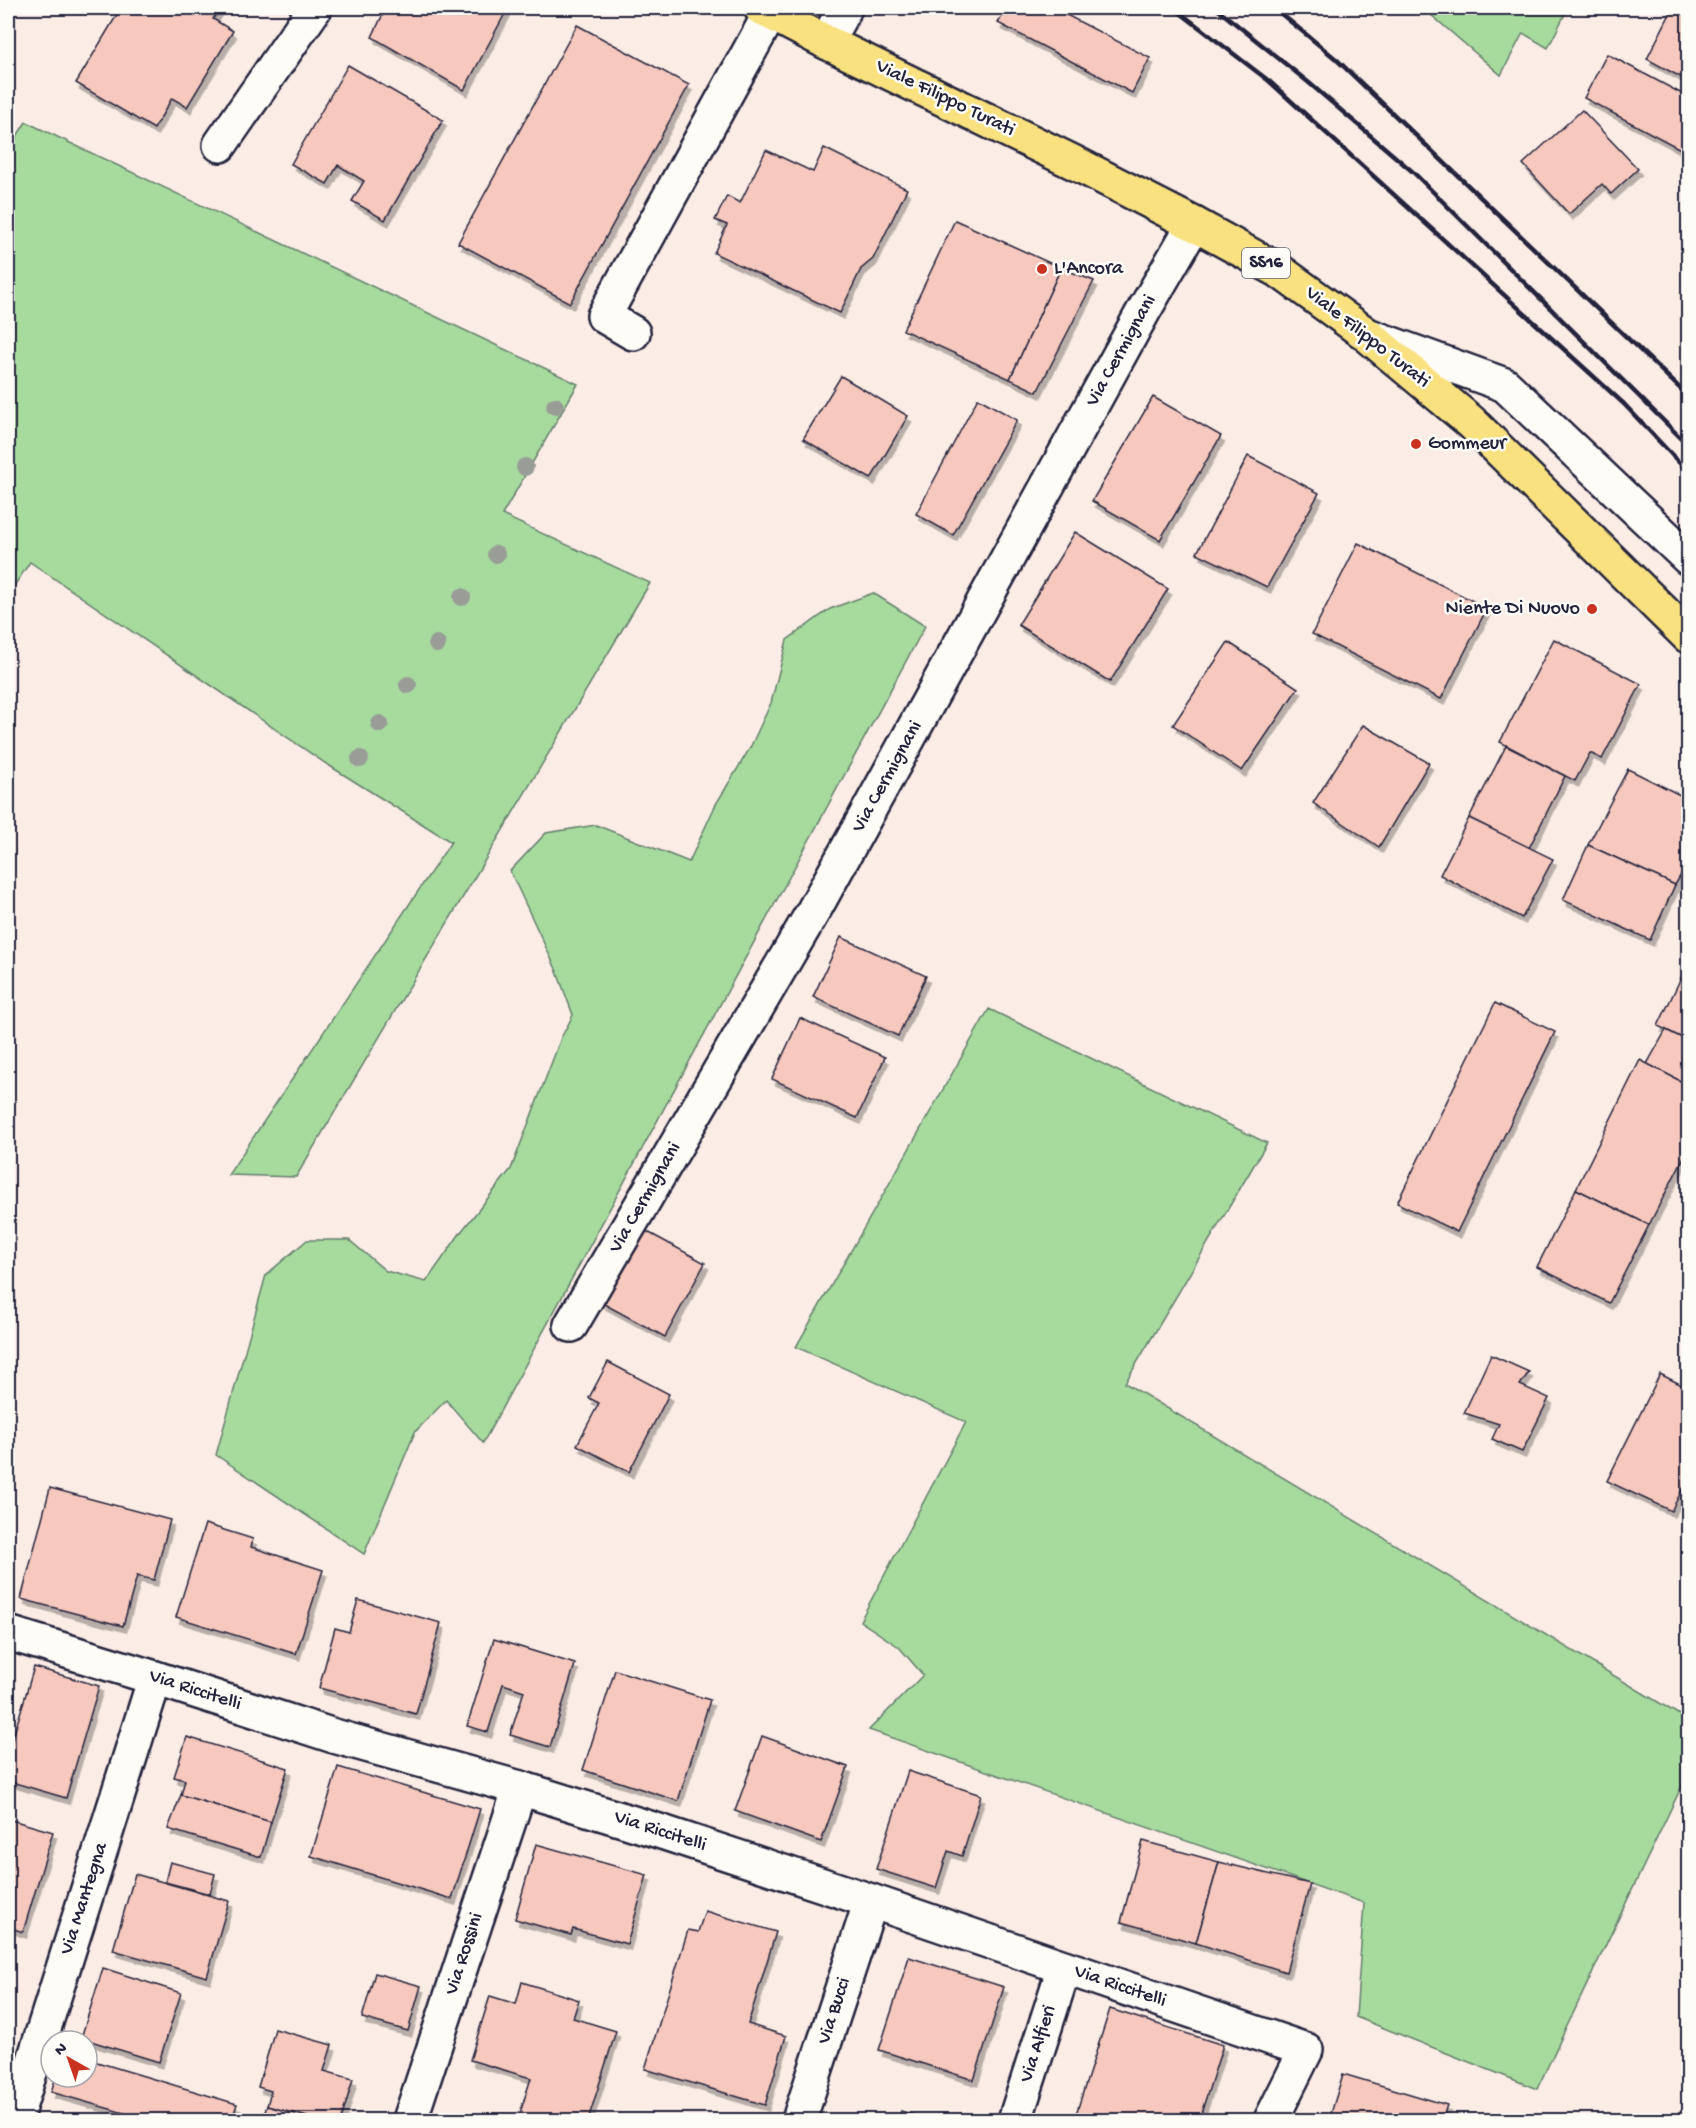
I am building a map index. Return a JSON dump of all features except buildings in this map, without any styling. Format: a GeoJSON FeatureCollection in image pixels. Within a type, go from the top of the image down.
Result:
{"type":"FeatureCollection","features":[{"type":"Feature","properties":{"kind":"main road","name":"Viale Filippo Turati"},"geometry":{"type":"LineString","coordinates":[[766,10],[1194,224],[1278,270],[1366,334],[1471,422],[1689,636]]}},
{"type":"Feature","properties":{"kind":"street"},"geometry":{"type":"LineString","coordinates":[[220,145],[315,8]]}},
{"type":"Feature","properties":{"kind":"street"},"geometry":{"type":"LineString","coordinates":[[826,42],[845,8]]}},
{"type":"Feature","properties":{"kind":"street"},"geometry":{"type":"LineString","coordinates":[[633,333],[604,316],[766,10]]}},
{"type":"Feature","properties":{"kind":"street","name":"Via Cermignani"},"geometry":{"type":"LineString","coordinates":[[571,1325],[814,910],[1143,312],[1194,224]]}},
{"type":"Feature","properties":{"kind":"street"},"geometry":{"type":"LineString","coordinates":[[1366,334],[1504,385],[1689,558]]}},
{"type":"Feature","properties":{"kind":"street","name":"Via Riccitelli"},"geometry":{"type":"LineString","coordinates":[[8,1633],[334,1736],[520,1788],[662,1832],[871,1900],[1306,2050],[1271,2121]]}},
{"type":"Feature","properties":{"kind":"street","name":"Via Mantegna"},"geometry":{"type":"LineString","coordinates":[[15,2121],[155,1678]]}},
{"type":"Feature","properties":{"kind":"street","name":"Via Rossini"},"geometry":{"type":"LineString","coordinates":[[410,2121],[520,1788]]}},
{"type":"Feature","properties":{"kind":"street","name":"Via Bucci"},"geometry":{"type":"LineString","coordinates":[[799,2121],[871,1900]]}},
{"type":"Feature","properties":{"kind":"street","name":"Via Alfieri"},"geometry":{"type":"LineString","coordinates":[[1015,2121],[1064,1968]]}},
{"type":"Feature","properties":{"kind":"green space"},"geometry":{"type":"Polygon","coordinates":[[[1423,8],[1568,8],[1548,48],[1523,33],[1501,75],[1423,8]]]}},
{"type":"Feature","properties":{"kind":"green space"},"geometry":{"type":"Polygon","coordinates":[[[26,122],[578,384],[502,515],[650,583],[296,1177],[228,1175],[451,842],[325,763],[30,562],[8,595],[8,150],[26,122]]]}},
{"type":"Feature","properties":{"kind":"green space"},"geometry":{"type":"Polygon","coordinates":[[[873,593],[925,626],[483,1443],[446,1400],[415,1432],[364,1554],[216,1455],[266,1275],[307,1240],[349,1240],[386,1271],[426,1282],[461,1232],[511,1169],[561,1038],[573,1015],[556,969],[510,871],[546,833],[596,825],[689,862],[716,804],[750,748],[771,703],[787,640],[830,609],[873,593]]]}},
{"type":"Feature","properties":{"kind":"green space"},"geometry":{"type":"Polygon","coordinates":[[[989,1009],[1267,1143],[1125,1383],[1688,1720],[1688,1773],[1537,2089],[1356,2017],[1364,1903],[869,1730],[923,1675],[899,1647],[860,1621],[966,1422],[796,1347],[989,1009]]]}},
{"type":"Feature","properties":{"kind":"railway"},"geometry":{"type":"LineString","coordinates":[[1174,8],[1269,81],[1624,404],[1688,472]]}},
{"type":"Feature","properties":{"kind":"railway"},"geometry":{"type":"LineString","coordinates":[[1216,8],[1308,82],[1413,172],[1688,445]]}},
{"type":"Feature","properties":{"kind":"railway"},"geometry":{"type":"LineString","coordinates":[[1274,8],[1336,59],[1688,396]]}},
{"type":"Feature","properties":{"kind":"place","name":"L'Ancora"},"geometry":{"type":"Point","coordinates":[1042,269]}},
{"type":"Feature","properties":{"kind":"place","name":"Gommeur"},"geometry":{"type":"Point","coordinates":[1416,444]}},
{"type":"Feature","properties":{"kind":"place","name":"Niente Di Nuovo"},"geometry":{"type":"Point","coordinates":[1592,609]}}]}
